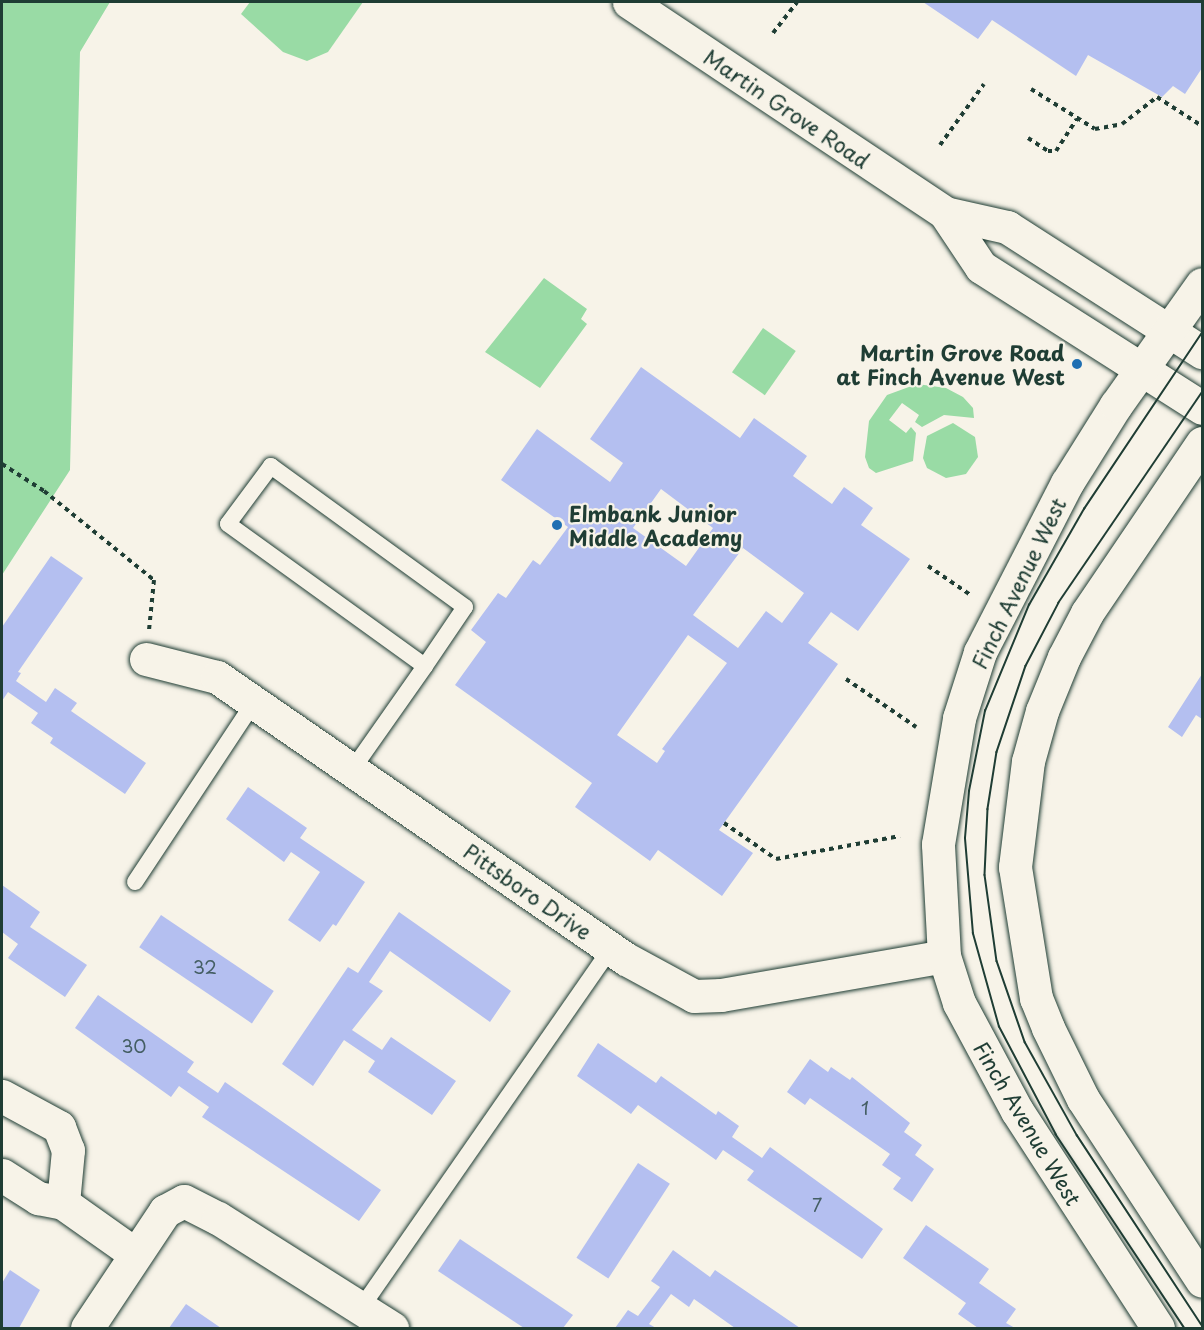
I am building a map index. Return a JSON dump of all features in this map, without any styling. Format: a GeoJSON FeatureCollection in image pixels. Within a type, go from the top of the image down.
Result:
{"type":"FeatureCollection","features":[{"type":"Feature","properties":{"kind":"main road","name":"Martin Grove Road"},"geometry":{"type":"LineString","coordinates":[[629,2],[945,213],[1007,227],[1203,352]]}},
{"type":"Feature","properties":{"kind":"main road","name":"Martin Grove Road"},"geometry":{"type":"LineString","coordinates":[[945,213],[981,267],[1203,408]]}},
{"type":"Feature","properties":{"kind":"main road","name":"Finch Avenue West"},"geometry":{"type":"LineString","coordinates":[[1158,1329],[1017,1112],[976,1039],[944,956],[939,834],[959,718],[980,652],[1067,483],[1142,370],[1203,285]]}},
{"type":"Feature","properties":{"kind":"main road"},"geometry":{"type":"LineString","coordinates":[[1203,443],[1088,613],[1064,657],[1042,711],[1028,761],[1016,867],[1034,987],[1048,1028],[1083,1099],[1203,1281]]}},
{"type":"Feature","properties":{"kind":"main road","name":"Pittsboro Drive"},"geometry":{"type":"LineString","coordinates":[[146,659],[217,677],[611,948],[694,996],[722,996],[944,956]]}},
{"type":"Feature","properties":{"kind":"main road"},"geometry":{"type":"LineString","coordinates":[[2,1096],[59,1127],[68,1150],[63,1203]]}},
{"type":"Feature","properties":{"kind":"main road"},"geometry":{"type":"LineString","coordinates":[[2,1175],[38,1198],[63,1203],[135,1254]]}},
{"type":"Feature","properties":{"kind":"main road"},"geometry":{"type":"LineString","coordinates":[[87,1329],[165,1210],[184,1201],[208,1212],[392,1329]]}},
{"type":"Feature","properties":{"kind":"lane"},"geometry":{"type":"LineString","coordinates":[[352,770],[425,666],[465,607],[271,466],[228,524],[425,666]]}},
{"type":"Feature","properties":{"kind":"lane"},"geometry":{"type":"LineString","coordinates":[[135,882],[254,702]]}},
{"type":"Feature","properties":{"kind":"lane"},"geometry":{"type":"LineString","coordinates":[[362,1308],[611,948]]}},
{"type":"Feature","properties":{"kind":"path"},"geometry":{"type":"LineString","coordinates":[[773,33],[797,2]]}},
{"type":"Feature","properties":{"kind":"path"},"geometry":{"type":"LineString","coordinates":[[940,145],[984,84]]}},
{"type":"Feature","properties":{"kind":"path"},"geometry":{"type":"LineString","coordinates":[[1031,89],[1095,129],[1109,129],[1140,113],[1157,97],[1203,126]]}},
{"type":"Feature","properties":{"kind":"path"},"geometry":{"type":"LineString","coordinates":[[1028,138],[1048,151],[1056,151],[1077,119]]}},
{"type":"Feature","properties":{"kind":"path"},"geometry":{"type":"LineString","coordinates":[[2,464],[44,491],[154,580],[146,659]]}},
{"type":"Feature","properties":{"kind":"path"},"geometry":{"type":"LineString","coordinates":[[928,566],[969,594]]}},
{"type":"Feature","properties":{"kind":"path"},"geometry":{"type":"LineString","coordinates":[[846,679],[916,727]]}},
{"type":"Feature","properties":{"kind":"path"},"geometry":{"type":"LineString","coordinates":[[724,823],[776,859],[900,836]]}},
{"type":"Feature","properties":{"kind":"green space"},"geometry":{"type":"Polygon","coordinates":[[[2,2],[110,2],[80,52],[70,470],[2,575],[2,2]]]}},
{"type":"Feature","properties":{"kind":"green space"},"geometry":{"type":"Polygon","coordinates":[[[250,2],[363,2],[328,52],[307,61],[283,52],[241,14],[250,2]]]}},
{"type":"Feature","properties":{"kind":"green space"},"geometry":{"type":"Polygon","coordinates":[[[544,278],[587,309],[581,319],[587,324],[540,388],[485,352],[544,278]]]}},
{"type":"Feature","properties":{"kind":"green space"},"geometry":{"type":"Polygon","coordinates":[[[763,328],[796,351],[765,395],[732,372],[763,328]]]}},
{"type":"Feature","properties":{"kind":"green space"},"geometry":{"type":"Polygon","coordinates":[[[917,384],[946,388],[963,397],[973,408],[974,418],[944,415],[922,427],[915,422],[919,415],[902,403],[889,420],[906,433],[911,427],[916,433],[913,461],[876,473],[869,468],[865,457],[869,421],[887,395],[917,384]]]}},
{"type":"Feature","properties":{"kind":"green space"},"geometry":{"type":"Polygon","coordinates":[[[953,423],[975,437],[978,457],[966,474],[946,478],[927,468],[923,458],[927,436],[953,423]]]}},
{"type":"Feature","properties":{"kind":"building"},"geometry":{"type":"Polygon","coordinates":[[[923,2],[1202,2],[1202,68],[1185,94],[1173,86],[1162,97],[1088,55],[1076,76],[992,20],[978,39],[923,2]]]}},
{"type":"Feature","properties":{"kind":"building","name":"Elmbank Junior Middle Academy"},"geometry":{"type":"Polygon","coordinates":[[[641,367],[740,438],[754,418],[807,456],[793,476],[832,504],[844,487],[873,508],[861,525],[910,559],[858,631],[831,612],[808,643],[838,664],[719,830],[753,853],[722,896],[658,850],[650,861],[575,807],[592,783],[455,685],[486,642],[471,630],[498,593],[506,598],[533,560],[540,565],[568,527],[501,480],[537,429],[610,482],[623,463],[590,439],[641,367]],[[661,489],[633,528],[686,566],[713,528],[661,489]],[[743,548],[693,615],[738,648],[766,611],[782,623],[804,593],[743,548]],[[688,635],[617,735],[657,763],[665,751],[662,749],[727,663],[688,635]]]}},
{"type":"Feature","properties":{"kind":"building"},"geometry":{"type":"Polygon","coordinates":[[[51,556],[83,578],[18,672],[21,673],[16,681],[46,702],[55,688],[77,703],[71,711],[146,763],[125,794],[50,743],[53,738],[31,723],[38,713],[8,692],[2,701],[2,627],[51,556]]]}},
{"type":"Feature","properties":{"kind":"building"},"geometry":{"type":"Polygon","coordinates":[[[1202,674],[1202,719],[1196,715],[1182,737],[1168,727],[1202,674]]]}},
{"type":"Feature","properties":{"kind":"building"},"geometry":{"type":"Polygon","coordinates":[[[248,787],[307,828],[300,838],[365,882],[336,926],[333,924],[320,942],[288,920],[320,872],[291,852],[284,862],[226,819],[248,787]]]}},
{"type":"Feature","properties":{"kind":"building"},"geometry":{"type":"Polygon","coordinates":[[[2,885],[40,912],[30,927],[87,965],[65,997],[8,958],[18,944],[2,932],[2,885]]]}},
{"type":"Feature","properties":{"kind":"building"},"geometry":{"type":"Polygon","coordinates":[[[399,912],[511,991],[490,1022],[390,951],[369,982],[383,991],[352,1030],[382,1050],[391,1037],[456,1081],[432,1115],[368,1072],[375,1061],[344,1040],[313,1086],[282,1064],[348,967],[358,973],[399,912]]]}},
{"type":"Feature","properties":{"kind":"building"},"geometry":{"type":"Polygon","coordinates":[[[161,915],[274,991],[252,1023],[139,947],[161,915]]]}},
{"type":"Feature","properties":{"kind":"building"},"geometry":{"type":"Polygon","coordinates":[[[98,995],[194,1062],[187,1072],[218,1093],[225,1082],[381,1190],[359,1221],[202,1117],[209,1107],[179,1086],[171,1097],[75,1028],[98,995]]]}},
{"type":"Feature","properties":{"kind":"building"},"geometry":{"type":"Polygon","coordinates":[[[598,1043],[656,1083],[661,1076],[716,1115],[718,1111],[739,1126],[732,1137],[762,1158],[770,1147],[883,1229],[862,1259],[747,1180],[754,1171],[723,1150],[716,1160],[638,1105],[631,1114],[577,1076],[598,1043]]]}},
{"type":"Feature","properties":{"kind":"building"},"geometry":{"type":"Polygon","coordinates":[[[810,1059],[828,1072],[831,1067],[850,1080],[852,1077],[910,1123],[904,1132],[922,1145],[915,1155],[934,1169],[912,1202],[893,1189],[901,1178],[882,1165],[890,1154],[810,1098],[805,1105],[787,1092],[810,1059]]]}},
{"type":"Feature","properties":{"kind":"building"},"geometry":{"type":"Polygon","coordinates":[[[638,1163],[670,1184],[608,1278],[576,1258],[638,1163]]]}},
{"type":"Feature","properties":{"kind":"building"},"geometry":{"type":"Polygon","coordinates":[[[926,1225],[989,1269],[979,1283],[1016,1309],[1006,1323],[1015,1328],[978,1328],[958,1314],[966,1303],[903,1258],[926,1225]]]}},
{"type":"Feature","properties":{"kind":"building"},"geometry":{"type":"Polygon","coordinates":[[[460,1239],[573,1315],[563,1328],[524,1328],[438,1271],[460,1239]]]}},
{"type":"Feature","properties":{"kind":"building"},"geometry":{"type":"Polygon","coordinates":[[[673,1250],[710,1277],[715,1270],[800,1328],[735,1328],[694,1299],[689,1307],[671,1294],[649,1324],[656,1328],[615,1328],[628,1310],[638,1316],[660,1287],[651,1281],[673,1250]]]}},
{"type":"Feature","properties":{"kind":"building"},"geometry":{"type":"Polygon","coordinates":[[[10,1270],[40,1290],[19,1328],[2,1328],[2,1283],[10,1270]]]}},
{"type":"Feature","properties":{"kind":"building"},"geometry":{"type":"Polygon","coordinates":[[[186,1304],[221,1328],[169,1328],[186,1304]]]}},
{"type":"Feature","properties":{"kind":"tram line"},"geometry":{"type":"LineString","coordinates":[[1184,1328],[1056,1135],[999,1027],[973,934],[965,838],[969,791],[985,711],[1029,605],[1084,509],[1202,333]]}},
{"type":"Feature","properties":{"kind":"tram line"},"geometry":{"type":"LineString","coordinates":[[1202,393],[1059,603],[1026,666],[997,752],[988,809],[985,875],[997,961],[1025,1042],[1077,1135],[1202,1325]]}},
{"type":"Feature","properties":{"kind":"place","name":"Martin Grove Road at Finch Avenue West"},"geometry":{"type":"Point","coordinates":[1077,364]}},
{"type":"Feature","properties":{"kind":"place","name":"Elmbank Junior Middle Academy"},"geometry":{"type":"Point","coordinates":[557,525]}}]}
